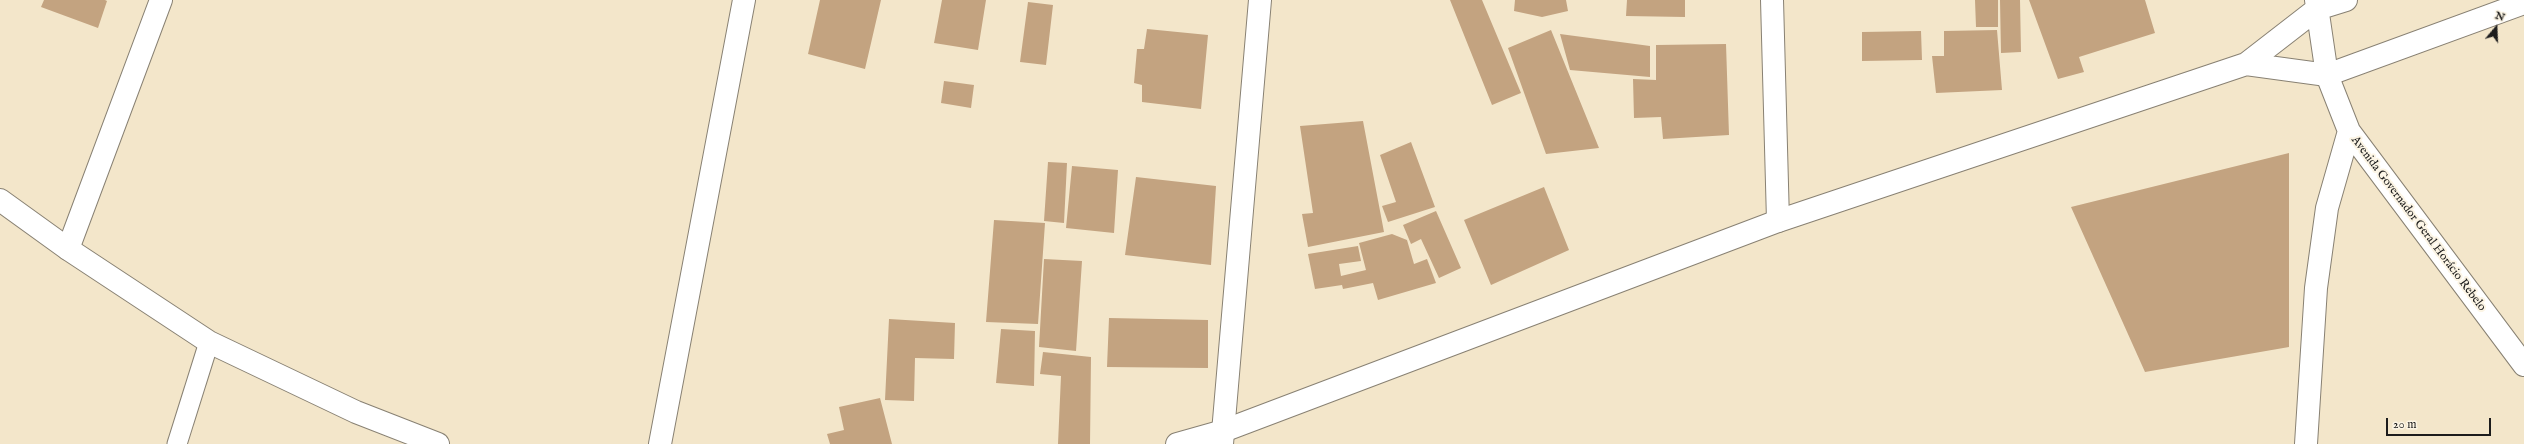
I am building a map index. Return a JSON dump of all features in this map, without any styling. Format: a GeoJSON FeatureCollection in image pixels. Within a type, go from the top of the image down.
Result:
{"type":"FeatureCollection","features":[{"type":"Feature","properties":{"kind":"street"},"geometry":{"type":"LineString","coordinates":[[68,249],[161,0]]}},
{"type":"Feature","properties":{"kind":"street"},"geometry":{"type":"LineString","coordinates":[[660,444],[744,0]]}},
{"type":"Feature","properties":{"kind":"street"},"geometry":{"type":"LineString","coordinates":[[1222,438],[1260,0]]}},
{"type":"Feature","properties":{"kind":"street"},"geometry":{"type":"LineString","coordinates":[[1772,0],[1778,221]]}},
{"type":"Feature","properties":{"kind":"street"},"geometry":{"type":"LineString","coordinates":[[1177,444],[1222,438],[1778,221],[2246,64],[2316,5],[2346,0]]}},
{"type":"Feature","properties":{"kind":"street"},"geometry":{"type":"LineString","coordinates":[[2246,64],[2326,75],[2524,3]]}},
{"type":"Feature","properties":{"kind":"street","name":"Avenida Governador Geral Horácio Rebelo"},"geometry":{"type":"LineString","coordinates":[[2316,5],[2326,75],[2348,131],[2524,365]]}},
{"type":"Feature","properties":{"kind":"street"},"geometry":{"type":"LineString","coordinates":[[2306,444],[2316,288],[2327,208],[2348,131]]}},
{"type":"Feature","properties":{"kind":"street"},"geometry":{"type":"LineString","coordinates":[[0,200],[68,249],[209,342],[356,412],[438,444]]}},
{"type":"Feature","properties":{"kind":"lane"},"geometry":{"type":"LineString","coordinates":[[178,444],[209,342]]}},
{"type":"Feature","properties":{"kind":"building"},"geometry":{"type":"Polygon","coordinates":[[[44,0],[107,1],[98,28],[41,7],[44,0]]]}},
{"type":"Feature","properties":{"kind":"building"},"geometry":{"type":"Polygon","coordinates":[[[820,0],[881,0],[865,69],[808,54],[820,0]]]}},
{"type":"Feature","properties":{"kind":"building"},"geometry":{"type":"Polygon","coordinates":[[[942,0],[986,0],[978,50],[934,43],[942,0]]]}},
{"type":"Feature","properties":{"kind":"building"},"geometry":{"type":"Polygon","coordinates":[[[1450,0],[1482,0],[1521,93],[1492,105],[1450,0]]]}},
{"type":"Feature","properties":{"kind":"building"},"geometry":{"type":"Polygon","coordinates":[[[1515,0],[1566,0],[1568,11],[1542,17],[1514,11],[1515,0]]]}},
{"type":"Feature","properties":{"kind":"building"},"geometry":{"type":"Polygon","coordinates":[[[1627,0],[1685,0],[1685,17],[1626,16],[1627,0]]]}},
{"type":"Feature","properties":{"kind":"building"},"geometry":{"type":"Polygon","coordinates":[[[1975,0],[1998,0],[1998,27],[1976,27],[1975,0]]]}},
{"type":"Feature","properties":{"kind":"building"},"geometry":{"type":"Polygon","coordinates":[[[2000,0],[2020,0],[2021,52],[2001,53],[2000,0]]]}},
{"type":"Feature","properties":{"kind":"building"},"geometry":{"type":"Polygon","coordinates":[[[2029,0],[2145,0],[2155,33],[2079,57],[2084,72],[2058,79],[2029,0]]]}},
{"type":"Feature","properties":{"kind":"building"},"geometry":{"type":"Polygon","coordinates":[[[1028,2],[1053,5],[1046,65],[1020,62],[1028,2]]]}},
{"type":"Feature","properties":{"kind":"building"},"geometry":{"type":"Polygon","coordinates":[[[1147,29],[1208,35],[1201,109],[1142,102],[1142,85],[1134,83],[1137,49],[1144,49],[1147,29]]]}},
{"type":"Feature","properties":{"kind":"building"},"geometry":{"type":"Polygon","coordinates":[[[1551,30],[1599,148],[1546,154],[1508,48],[1551,30]]]}},
{"type":"Feature","properties":{"kind":"building"},"geometry":{"type":"Polygon","coordinates":[[[1997,30],[2002,90],[1936,93],[1932,56],[1944,56],[1944,31],[1997,30]]]}},
{"type":"Feature","properties":{"kind":"building"},"geometry":{"type":"Polygon","coordinates":[[[1921,31],[1922,60],[1862,61],[1862,32],[1921,31]]]}},
{"type":"Feature","properties":{"kind":"building"},"geometry":{"type":"Polygon","coordinates":[[[1560,34],[1650,46],[1650,77],[1570,70],[1560,34]]]}},
{"type":"Feature","properties":{"kind":"building"},"geometry":{"type":"Polygon","coordinates":[[[1726,44],[1729,135],[1663,139],[1661,117],[1634,118],[1633,79],[1656,80],[1656,45],[1726,44]]]}},
{"type":"Feature","properties":{"kind":"building"},"geometry":{"type":"Polygon","coordinates":[[[944,81],[974,85],[971,108],[941,103],[944,81]]]}},
{"type":"Feature","properties":{"kind":"building"},"geometry":{"type":"Polygon","coordinates":[[[1363,121],[1384,232],[1308,247],[1302,214],[1313,213],[1300,126],[1363,121]]]}},
{"type":"Feature","properties":{"kind":"building"},"geometry":{"type":"Polygon","coordinates":[[[1411,142],[1435,207],[1388,222],[1382,206],[1396,202],[1380,155],[1411,142]]]}},
{"type":"Feature","properties":{"kind":"building"},"geometry":{"type":"Polygon","coordinates":[[[2289,153],[2289,347],[2145,372],[2071,207],[2289,153]]]}},
{"type":"Feature","properties":{"kind":"building"},"geometry":{"type":"Polygon","coordinates":[[[1048,162],[1067,163],[1064,223],[1044,221],[1048,162]]]}},
{"type":"Feature","properties":{"kind":"building"},"geometry":{"type":"Polygon","coordinates":[[[1072,166],[1118,170],[1114,233],[1066,228],[1072,166]]]}},
{"type":"Feature","properties":{"kind":"building"},"geometry":{"type":"Polygon","coordinates":[[[1136,177],[1216,186],[1211,265],[1125,255],[1136,177]]]}},
{"type":"Feature","properties":{"kind":"building"},"geometry":{"type":"Polygon","coordinates":[[[1544,187],[1569,250],[1491,285],[1464,220],[1544,187]]]}},
{"type":"Feature","properties":{"kind":"building"},"geometry":{"type":"Polygon","coordinates":[[[1436,211],[1461,268],[1439,278],[1421,239],[1411,244],[1403,225],[1436,211]]]}},
{"type":"Feature","properties":{"kind":"building"},"geometry":{"type":"Polygon","coordinates":[[[994,220],[1045,223],[1038,324],[986,322],[994,220]]]}},
{"type":"Feature","properties":{"kind":"building"},"geometry":{"type":"Polygon","coordinates":[[[1392,234],[1407,240],[1414,264],[1427,259],[1436,283],[1378,300],[1373,283],[1343,289],[1342,285],[1315,289],[1308,254],[1358,246],[1361,261],[1339,264],[1341,276],[1366,270],[1359,243],[1392,234]]]}},
{"type":"Feature","properties":{"kind":"building"},"geometry":{"type":"Polygon","coordinates":[[[1044,259],[1082,261],[1076,351],[1039,347],[1044,259]]]}},
{"type":"Feature","properties":{"kind":"building"},"geometry":{"type":"Polygon","coordinates":[[[1109,318],[1208,320],[1208,368],[1107,367],[1109,318]]]}},
{"type":"Feature","properties":{"kind":"building"},"geometry":{"type":"Polygon","coordinates":[[[889,319],[955,323],[954,359],[915,358],[914,401],[885,400],[889,319]]]}},
{"type":"Feature","properties":{"kind":"building"},"geometry":{"type":"Polygon","coordinates":[[[1001,329],[1035,331],[1034,386],[996,383],[1001,329]]]}},
{"type":"Feature","properties":{"kind":"building"},"geometry":{"type":"Polygon","coordinates":[[[1043,352],[1091,357],[1090,444],[1058,444],[1061,376],[1040,374],[1043,352]]]}},
{"type":"Feature","properties":{"kind":"building"},"geometry":{"type":"Polygon","coordinates":[[[880,398],[892,444],[830,444],[827,434],[844,430],[839,407],[880,398]]]}}]}
